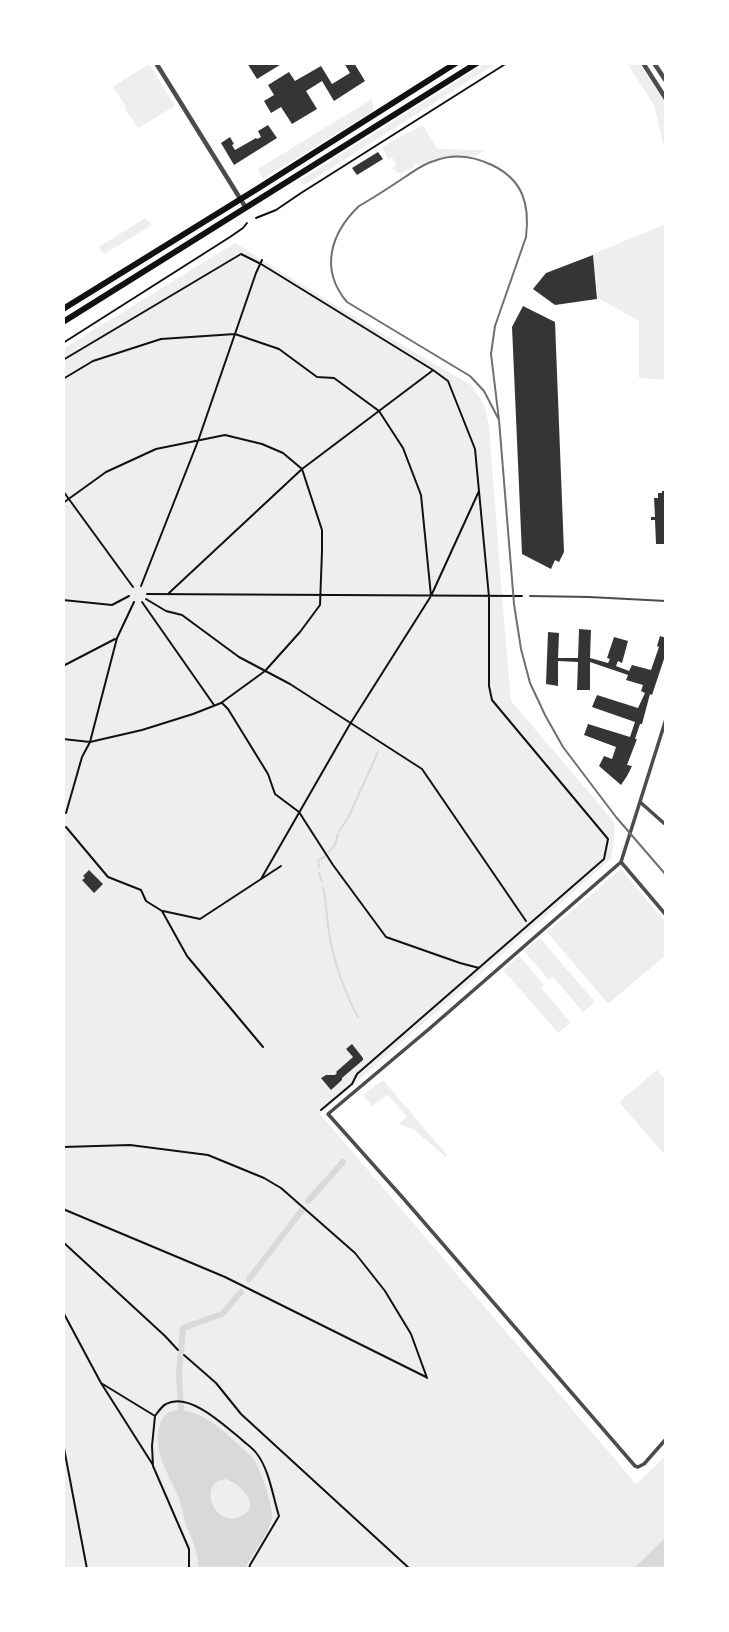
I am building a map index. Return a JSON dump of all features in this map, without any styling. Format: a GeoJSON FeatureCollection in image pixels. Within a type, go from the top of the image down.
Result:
{"type":"FeatureCollection","features":[{"type":"Feature","properties":{"kind":"main road"},"geometry":{"type":"LineString","coordinates":[[63,309],[456,63]]}},
{"type":"Feature","properties":{"kind":"main road"},"geometry":{"type":"LineString","coordinates":[[63,322],[477,63]]}},
{"type":"Feature","properties":{"kind":"street"},"geometry":{"type":"LineString","coordinates":[[156,63],[246,209]]}},
{"type":"Feature","properties":{"kind":"street"},"geometry":{"type":"LineString","coordinates":[[643,63],[666,99]]}},
{"type":"Feature","properties":{"kind":"street"},"geometry":{"type":"LineString","coordinates":[[654,63],[666,81]]}},
{"type":"Feature","properties":{"kind":"street"},"geometry":{"type":"LineString","coordinates":[[666,719],[621,862],[429,1030],[328,1114],[635,1466],[644,1464],[666,1439]]}},
{"type":"Feature","properties":{"kind":"street"},"geometry":{"type":"LineString","coordinates":[[640,802],[666,825]]}},
{"type":"Feature","properties":{"kind":"street"},"geometry":{"type":"LineString","coordinates":[[621,862],[666,915]]}},
{"type":"Feature","properties":{"kind":"lane"},"geometry":{"type":"LineString","coordinates":[[530,596],[666,601]]}},
{"type":"Feature","properties":{"kind":"path"},"geometry":{"type":"LineString","coordinates":[[256,218],[276,210],[507,63]]}},
{"type":"Feature","properties":{"kind":"path"},"geometry":{"type":"LineString","coordinates":[[63,343],[230,237],[247,223]]}},
{"type":"Feature","properties":{"kind":"path"},"geometry":{"type":"LineString","coordinates":[[63,360],[241,254],[261,262],[448,381],[475,449],[489,597],[489,686],[492,700],[608,839],[604,859],[357,1074],[352,1084],[321,1110]]}},
{"type":"Feature","properties":{"kind":"path"},"geometry":{"type":"LineString","coordinates":[[141,586],[198,441],[261,262]]}},
{"type":"Feature","properties":{"kind":"path"},"geometry":{"type":"LineString","coordinates":[[63,379],[93,360],[161,339],[234,334],[278,349],[317,377],[334,378],[379,411],[403,448],[421,495],[431,596]]}},
{"type":"Feature","properties":{"kind":"path"},"geometry":{"type":"LineString","coordinates":[[169,594],[302,469],[433,370]]}},
{"type":"Feature","properties":{"kind":"path"},"geometry":{"type":"LineString","coordinates":[[63,503],[106,472],[156,449],[225,435],[262,444],[283,453],[302,469],[322,530],[320,605],[265,671],[215,706],[142,730],[90,742],[63,739]]}},
{"type":"Feature","properties":{"kind":"path"},"geometry":{"type":"LineString","coordinates":[[261,879],[350,724],[431,596],[480,490]]}},
{"type":"Feature","properties":{"kind":"path"},"geometry":{"type":"LineString","coordinates":[[63,491],[133,587]]}},
{"type":"Feature","properties":{"kind":"path"},"geometry":{"type":"LineString","coordinates":[[147,594],[522,596]]}},
{"type":"Feature","properties":{"kind":"path"},"geometry":{"type":"LineString","coordinates":[[63,600],[112,605],[130,596]]}},
{"type":"Feature","properties":{"kind":"path"},"geometry":{"type":"LineString","coordinates":[[146,599],[166,611],[183,615],[239,657],[290,684],[422,769],[526,920]]}},
{"type":"Feature","properties":{"kind":"path"},"geometry":{"type":"LineString","coordinates":[[66,813],[82,757],[90,742],[117,638],[134,602]]}},
{"type":"Feature","properties":{"kind":"path"},"geometry":{"type":"LineString","coordinates":[[142,602],[215,706]]}},
{"type":"Feature","properties":{"kind":"path"},"geometry":{"type":"LineString","coordinates":[[63,666],[117,638]]}},
{"type":"Feature","properties":{"kind":"path"},"geometry":{"type":"LineString","coordinates":[[221,703],[228,709],[268,774],[275,794],[299,812],[333,866],[386,937],[480,968]]}},
{"type":"Feature","properties":{"kind":"path"},"geometry":{"type":"LineString","coordinates":[[66,827],[108,877],[141,891],[146,901],[162,911],[200,919],[281,866]]}},
{"type":"Feature","properties":{"kind":"path"},"geometry":{"type":"LineString","coordinates":[[162,911],[187,956],[263,1047]]}},
{"type":"Feature","properties":{"kind":"path"},"geometry":{"type":"LineString","coordinates":[[63,1146],[130,1145],[208,1155],[264,1178],[281,1188],[355,1253],[385,1291],[411,1334],[427,1378],[225,1278],[63,1209]]}},
{"type":"Feature","properties":{"kind":"path"},"geometry":{"type":"LineString","coordinates":[[63,1242],[178,1350]]}},
{"type":"Feature","properties":{"kind":"path"},"geometry":{"type":"LineString","coordinates":[[63,1312],[101,1383],[153,1466],[189,1549],[188,1569]]}},
{"type":"Feature","properties":{"kind":"path"},"geometry":{"type":"LineString","coordinates":[[184,1355],[216,1383],[241,1414],[410,1569]]}},
{"type":"Feature","properties":{"kind":"path"},"geometry":{"type":"LineString","coordinates":[[101,1383],[155,1416]]}},
{"type":"Feature","properties":{"kind":"path"},"geometry":{"type":"LineString","coordinates":[[153,1466],[155,1416],[164,1404],[177,1401],[198,1407],[225,1425],[257,1453],[267,1473],[279,1516],[249,1569]]}},
{"type":"Feature","properties":{"kind":"path"},"geometry":{"type":"LineString","coordinates":[[63,1443],[87,1569]]}},
{"type":"Feature","properties":{"kind":"shaded area"},"geometry":{"type":"Polygon","coordinates":[[[486,63],[497,63],[306,184],[301,184],[300,180],[486,63]]]}},
{"type":"Feature","properties":{"kind":"shaded area"},"geometry":{"type":"Polygon","coordinates":[[[627,63],[639,63],[666,104],[666,156],[654,105],[627,63]]]}},
{"type":"Feature","properties":{"kind":"shaded area"},"geometry":{"type":"Polygon","coordinates":[[[149,64],[175,106],[138,128],[113,87],[149,64]]]}},
{"type":"Feature","properties":{"kind":"shaded area"},"geometry":{"type":"Polygon","coordinates":[[[372,99],[374,110],[263,179],[258,169],[372,99]]]}},
{"type":"Feature","properties":{"kind":"shaded area"},"geometry":{"type":"Polygon","coordinates":[[[423,125],[437,149],[484,150],[476,156],[441,157],[421,165],[417,163],[401,174],[392,169],[396,165],[392,157],[388,159],[382,147],[423,125]]]}},
{"type":"Feature","properties":{"kind":"shaded area"},"geometry":{"type":"Polygon","coordinates":[[[145,218],[152,225],[104,254],[99,247],[145,218]]]}},
{"type":"Feature","properties":{"kind":"shaded area"},"geometry":{"type":"Polygon","coordinates":[[[666,224],[666,380],[639,378],[639,321],[598,298],[593,254],[666,224]]]}},
{"type":"Feature","properties":{"kind":"shaded area"},"geometry":{"type":"Polygon","coordinates":[[[235,243],[471,385],[484,404],[489,425],[511,701],[615,823],[611,859],[320,1114],[636,1484],[666,1456],[666,1537],[633,1569],[63,1569],[63,349],[235,243]]]}},
{"type":"Feature","properties":{"kind":"shaded area"},"geometry":{"type":"Polygon","coordinates":[[[621,869],[666,923],[666,955],[608,1004],[547,932],[621,869]]]}},
{"type":"Feature","properties":{"kind":"shaded area"},"geometry":{"type":"Polygon","coordinates":[[[540,938],[595,1002],[583,1012],[553,977],[549,980],[524,951],[540,938]]]}},
{"type":"Feature","properties":{"kind":"shaded area"},"geometry":{"type":"Polygon","coordinates":[[[519,956],[544,985],[541,988],[571,1023],[558,1033],[503,970],[519,956]]]}},
{"type":"Feature","properties":{"kind":"shaded area"},"geometry":{"type":"Polygon","coordinates":[[[657,1070],[666,1080],[664,1154],[619,1102],[657,1070]]]}},
{"type":"Feature","properties":{"kind":"shaded area"},"geometry":{"type":"Polygon","coordinates":[[[383,1080],[446,1157],[413,1129],[399,1124],[407,1117],[388,1095],[372,1106],[363,1095],[383,1080]]]}},
{"type":"Feature","properties":{"kind":"shaded area"},"geometry":{"type":"Polygon","coordinates":[[[172,1411],[194,1413],[209,1420],[253,1458],[259,1469],[272,1515],[265,1535],[245,1569],[198,1569],[196,1550],[180,1501],[158,1448],[161,1421],[172,1411]],[[225,1479],[217,1482],[211,1495],[216,1510],[222,1516],[230,1518],[239,1517],[250,1508],[250,1502],[243,1490],[225,1479]]]}},
{"type":"Feature","properties":{"kind":"shaded area"},"geometry":{"type":"Polygon","coordinates":[[[666,1537],[666,1566],[663,1569],[633,1569],[666,1537]]]}},
{"type":"Feature","properties":{"kind":"building"},"geometry":{"type":"Polygon","coordinates":[[[247,63],[283,63],[257,79],[247,63]]]}},
{"type":"Feature","properties":{"kind":"building"},"geometry":{"type":"Polygon","coordinates":[[[344,63],[354,63],[365,81],[334,101],[322,81],[306,91],[317,109],[292,124],[281,107],[271,113],[264,101],[274,95],[268,85],[289,72],[295,81],[321,66],[332,84],[350,73],[344,63]]]}},
{"type":"Feature","properties":{"kind":"building"},"geometry":{"type":"Polygon","coordinates":[[[268,125],[277,138],[234,165],[221,143],[230,137],[235,150],[261,137],[258,131],[268,125]]]}},
{"type":"Feature","properties":{"kind":"building"},"geometry":{"type":"Polygon","coordinates":[[[378,152],[383,159],[357,175],[352,168],[378,152]]]}},
{"type":"Feature","properties":{"kind":"building"},"geometry":{"type":"Polygon","coordinates":[[[593,255],[597,299],[555,305],[533,289],[546,273],[593,255]]]}},
{"type":"Feature","properties":{"kind":"building"},"geometry":{"type":"Polygon","coordinates":[[[523,306],[555,322],[564,552],[559,562],[555,560],[551,569],[522,554],[512,327],[523,306]]]}},
{"type":"Feature","properties":{"kind":"building"},"geometry":{"type":"Polygon","coordinates":[[[666,491],[666,544],[656,544],[655,520],[651,520],[651,517],[655,517],[654,498],[658,498],[658,493],[666,491]]]}},
{"type":"Feature","properties":{"kind":"building"},"geometry":{"type":"Polygon","coordinates":[[[579,629],[591,630],[590,658],[608,663],[614,637],[628,641],[622,663],[618,661],[616,666],[629,671],[632,665],[651,670],[660,636],[666,638],[666,653],[627,765],[632,766],[621,785],[599,766],[604,756],[612,759],[616,747],[584,735],[588,724],[630,737],[635,722],[592,707],[597,695],[638,708],[645,693],[641,691],[643,685],[626,680],[628,675],[590,662],[590,690],[577,690],[578,662],[558,661],[558,686],[546,684],[548,632],[559,633],[558,658],[578,658],[579,629]]]}},
{"type":"Feature","properties":{"kind":"building"},"geometry":{"type":"Polygon","coordinates":[[[89,870],[103,884],[94,893],[82,880],[89,870]]]}},
{"type":"Feature","properties":{"kind":"building"},"geometry":{"type":"Polygon","coordinates":[[[352,1044],[363,1060],[331,1090],[321,1078],[335,1075],[353,1057],[346,1049],[352,1044]]]}},
{"type":"Feature","properties":{"kind":"waterway"},"geometry":{"type":"LineString","coordinates":[[339,831],[348,818],[378,752]]}},
{"type":"Feature","properties":{"kind":"waterway"},"geometry":{"type":"LineString","coordinates":[[328,853],[335,845],[338,834]]}},
{"type":"Feature","properties":{"kind":"waterway"},"geometry":{"type":"LineString","coordinates":[[319,867],[318,861],[325,856]]}},
{"type":"Feature","properties":{"kind":"waterway"},"geometry":{"type":"LineString","coordinates":[[319,873],[322,881]]}},
{"type":"Feature","properties":{"kind":"waterway"},"geometry":{"type":"LineString","coordinates":[[323,888],[333,953],[344,987],[358,1017]]}},
{"type":"Feature","properties":{"kind":"waterway"},"geometry":{"type":"LineString","coordinates":[[308,1201],[343,1162]]}},
{"type":"Feature","properties":{"kind":"waterway"},"geometry":{"type":"LineString","coordinates":[[249,1279],[303,1209]]}},
{"type":"Feature","properties":{"kind":"waterway"},"geometry":{"type":"LineString","coordinates":[[181,1410],[179,1373],[183,1328],[222,1314],[241,1292]]}},
{"type":"Feature","properties":{"kind":"railway"},"geometry":{"type":"LineString","coordinates":[[499,420],[484,391],[470,376],[347,302],[333,277],[331,264],[336,240],[341,228],[359,206],[422,166],[449,157],[478,159],[503,171],[522,194],[527,214],[526,237],[495,326],[491,354],[499,420],[514,604],[530,683],[563,747],[616,817],[666,875]]}}]}
